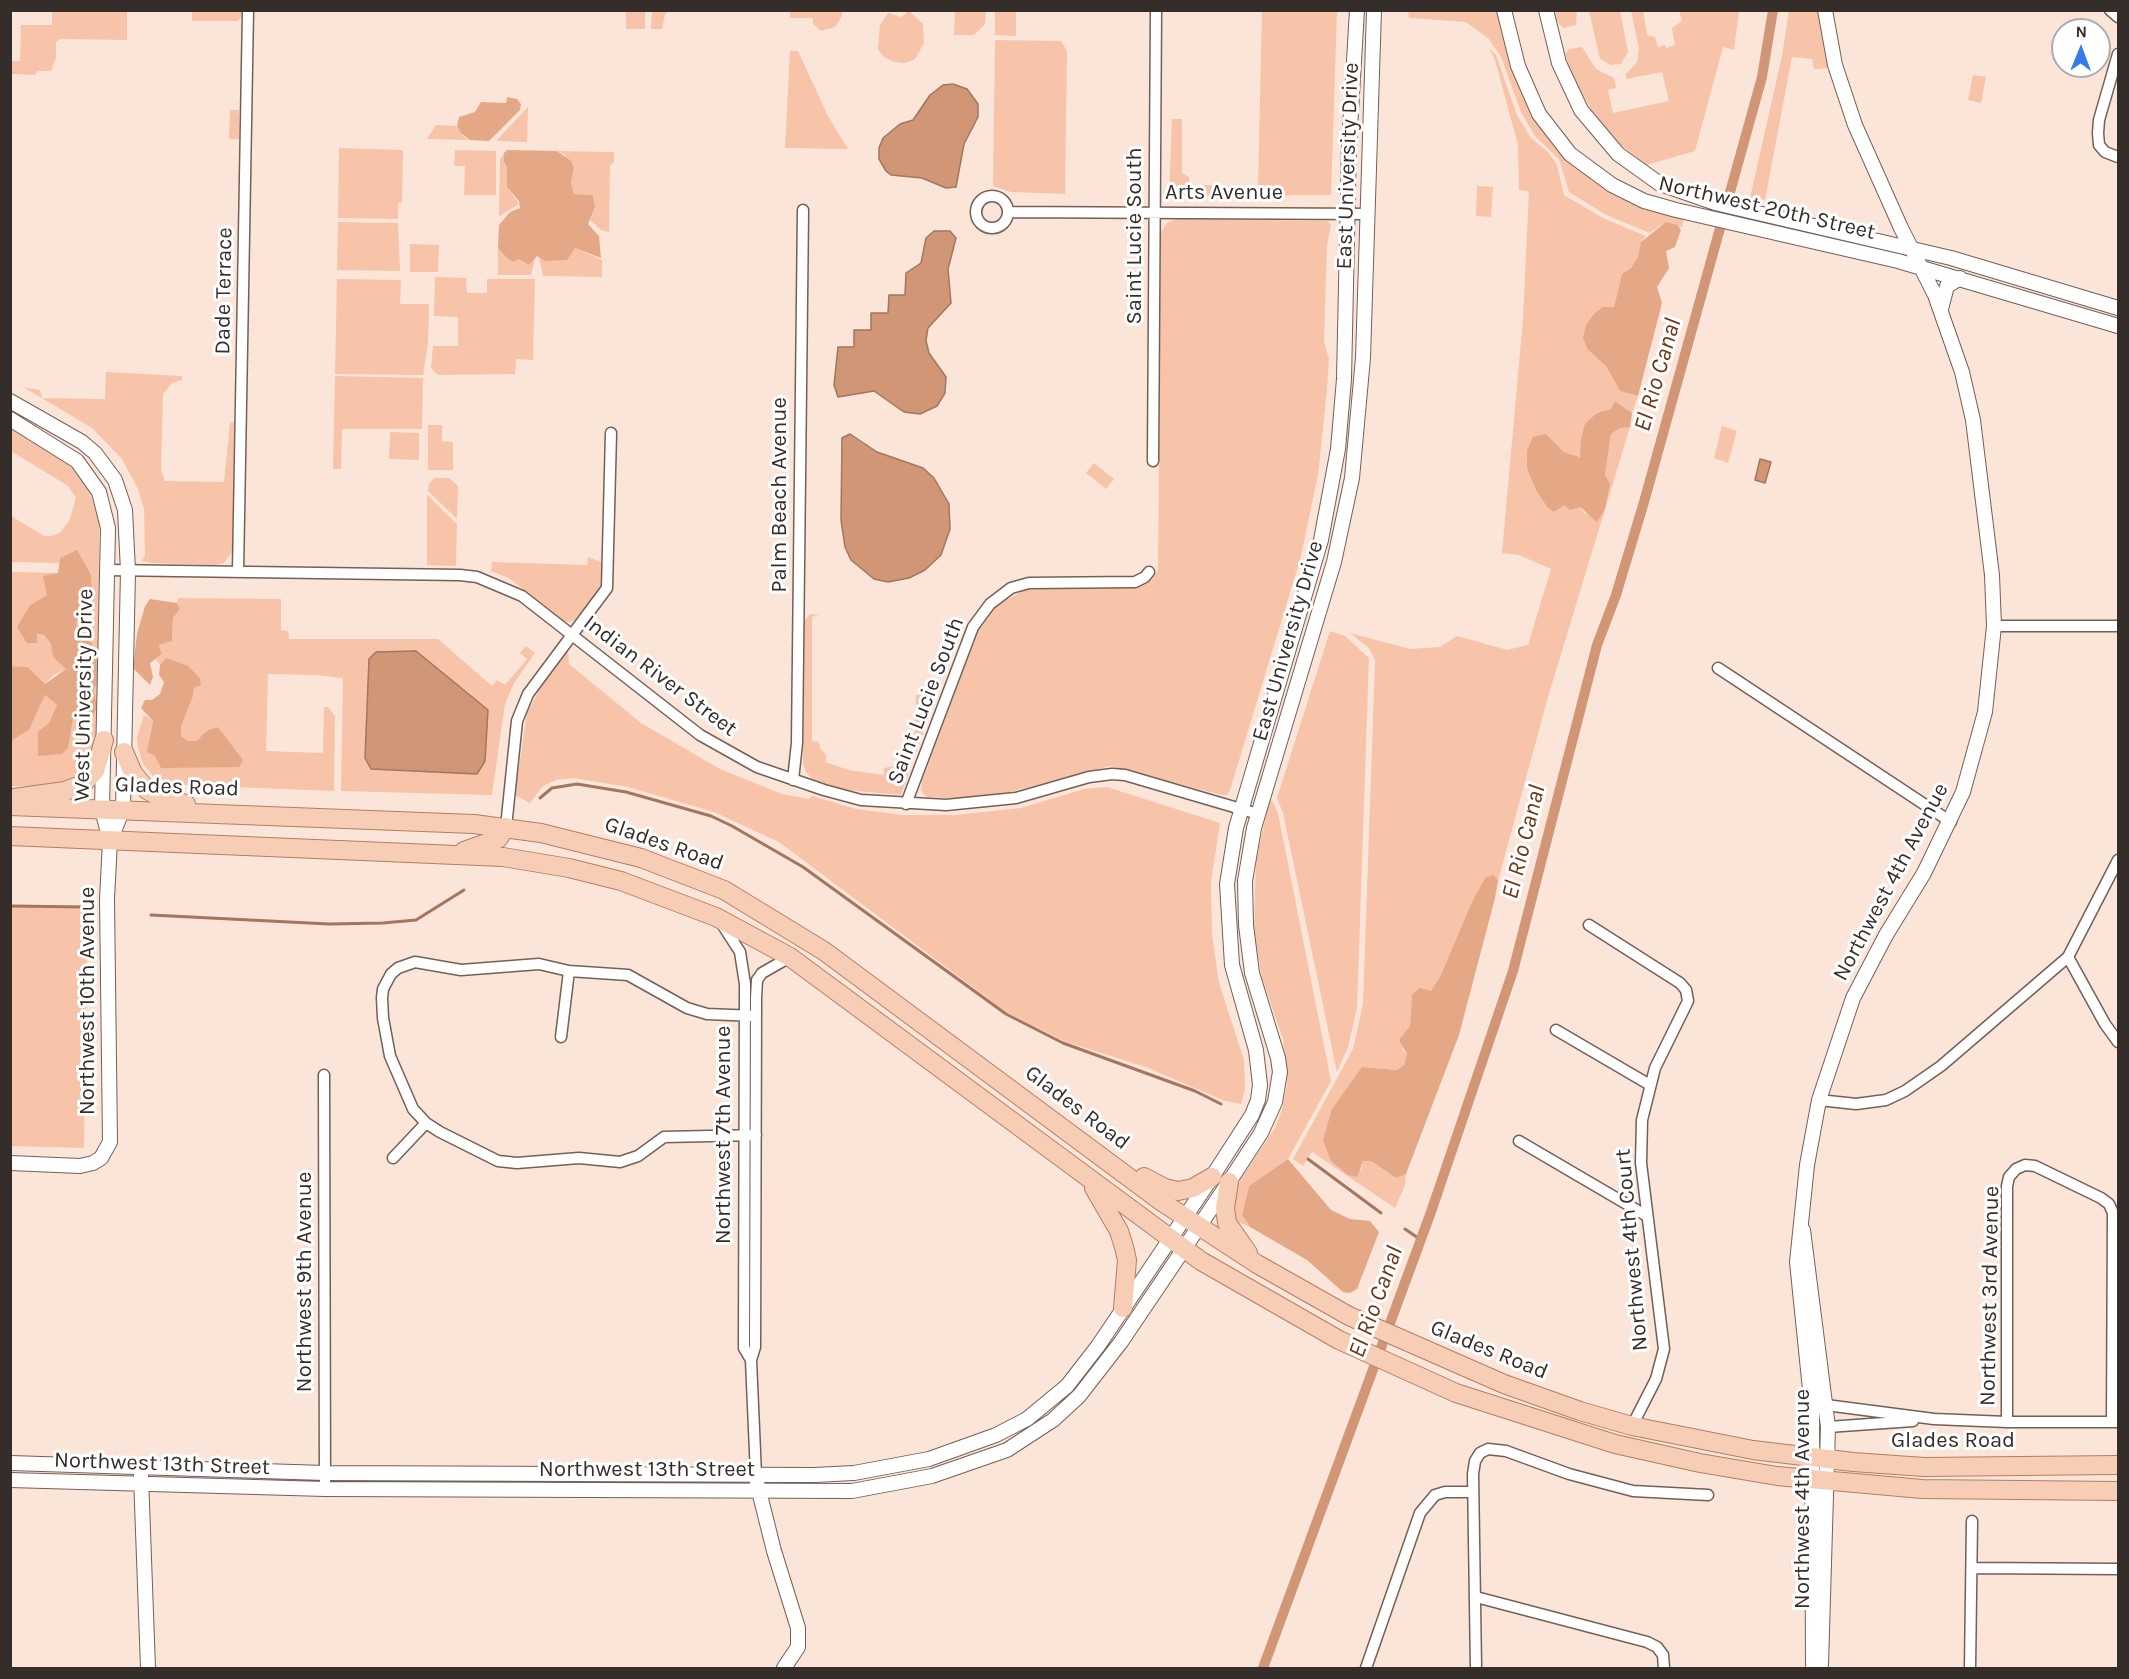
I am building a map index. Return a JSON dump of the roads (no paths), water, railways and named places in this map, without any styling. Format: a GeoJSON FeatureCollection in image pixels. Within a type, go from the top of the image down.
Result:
{"type":"FeatureCollection","features":[{"type":"Feature","properties":{"kind":"main road"},"geometry":{"type":"LineString","coordinates":[[10,798],[65,791],[83,784],[95,771],[104,740]]}},
{"type":"Feature","properties":{"kind":"main road"},"geometry":{"type":"LineString","coordinates":[[124,752],[137,779],[155,795],[229,813]]}},
{"type":"Feature","properties":{"kind":"main road","name":"Glades Road"},"geometry":{"type":"LineString","coordinates":[[10,806],[229,813],[506,827],[574,840],[641,858],[724,890],[824,951],[1092,1150],[1192,1222],[1257,1264],[1349,1316],[1515,1388],[1632,1426],[1725,1446],[1820,1458],[1924,1467],[2118,1465]]}},
{"type":"Feature","properties":{"kind":"main road"},"geometry":{"type":"LineString","coordinates":[[453,854],[498,839],[506,827]]}},
{"type":"Feature","properties":{"kind":"main road","name":"Glades Road"},"geometry":{"type":"LineString","coordinates":[[10,836],[503,857],[592,873],[656,892],[716,917],[790,957],[916,1048],[1176,1244],[1340,1340],[1408,1372],[1496,1407],[1615,1444],[1734,1470],[1819,1481],[1922,1489],[2118,1491]]}},
{"type":"Feature","properties":{"kind":"main road"},"geometry":{"type":"LineString","coordinates":[[916,1048],[927,1045],[959,1050]]}},
{"type":"Feature","properties":{"kind":"main road"},"geometry":{"type":"LineString","coordinates":[[1092,1150],[1171,1190],[1188,1190],[1220,1180],[1228,1225],[1257,1264]]}},
{"type":"Feature","properties":{"kind":"main road"},"geometry":{"type":"LineString","coordinates":[[1088,1179],[1119,1231],[1125,1247],[1127,1260],[1123,1308]]}},
{"type":"Feature","properties":{"kind":"street","name":"Dade Terrace"},"geometry":{"type":"LineString","coordinates":[[238,573],[248,10]]}},
{"type":"Feature","properties":{"kind":"street","name":"Saint Lucie South"},"geometry":{"type":"LineString","coordinates":[[1153,461],[1156,10]]}},
{"type":"Feature","properties":{"kind":"street","name":"East University Drive"},"geometry":{"type":"LineString","coordinates":[[1220,1180],[1252,1115],[1260,1085],[1256,1050],[1236,986],[1228,930],[1229,858],[1241,810],[1316,557],[1333,481],[1344,379],[1347,214],[1357,10]]}},
{"type":"Feature","properties":{"kind":"street","name":"East University Drive"},"geometry":{"type":"LineString","coordinates":[[1176,1244],[1220,1180],[1270,1117],[1280,1072],[1276,1048],[1252,973],[1246,924],[1245,881],[1258,814],[1334,562],[1352,478],[1360,415],[1374,10]]}},
{"type":"Feature","properties":{"kind":"street","name":"Northwest 20th Street"},"geometry":{"type":"LineString","coordinates":[[1504,10],[1518,66],[1530,99],[1548,129],[1570,154],[1612,186],[1644,201],[1709,219],[1921,267],[2118,326]]}},
{"type":"Feature","properties":{"kind":"street","name":"Northwest 20th Street"},"geometry":{"type":"LineString","coordinates":[[1546,10],[1565,79],[1581,110],[1606,142],[1632,165],[1660,183],[1715,203],[1910,247],[2118,308]]}},
{"type":"Feature","properties":{"kind":"street","name":"Northwest 4th Avenue"},"geometry":{"type":"LineString","coordinates":[[1813,1668],[1820,1458],[1797,1278],[1797,1247],[1802,1222],[1807,1165],[1819,1100],[1853,998],[1886,935],[1924,873],[1951,822],[1978,746],[1989,693],[1994,626],[1992,574],[1973,420],[1954,342],[1845,99],[1825,10]]}},
{"type":"Feature","properties":{"kind":"street"},"geometry":{"type":"LineString","coordinates":[[2110,10],[2118,18]]}},
{"type":"Feature","properties":{"kind":"street"},"geometry":{"type":"LineString","coordinates":[[2118,54],[2099,120],[2100,145],[2105,152],[2118,157]]}},
{"type":"Feature","properties":{"kind":"street","name":"Palm Beach Avenue"},"geometry":{"type":"LineString","coordinates":[[793,780],[797,743],[802,210]]}},
{"type":"Feature","properties":{"kind":"street","name":"Arts Avenue"},"geometry":{"type":"LineString","coordinates":[[1008,212],[1368,214]]}},
{"type":"Feature","properties":{"kind":"street"},"geometry":{"type":"LineString","coordinates":[[1764,232],[1768,215]]}},
{"type":"Feature","properties":{"kind":"street"},"geometry":{"type":"LineString","coordinates":[[1941,309],[1947,286],[1960,278]]}},
{"type":"Feature","properties":{"kind":"street","name":"West University Drive"},"geometry":{"type":"LineString","coordinates":[[10,401],[82,442],[106,465],[115,480],[125,510],[128,571],[123,809],[110,841]]}},
{"type":"Feature","properties":{"kind":"street","name":"West University Drive"},"geometry":{"type":"LineString","coordinates":[[10,419],[60,448],[77,461],[91,478],[105,509],[108,528],[108,570],[102,808],[110,841]]}},
{"type":"Feature","properties":{"kind":"street"},"geometry":{"type":"LineString","coordinates":[[506,827],[517,721],[533,687],[607,588],[611,433]]}},
{"type":"Feature","properties":{"kind":"street","name":"Indian River Street"},"geometry":{"type":"LineString","coordinates":[[108,570],[467,576],[492,582],[522,596],[700,735],[757,767],[861,800],[946,805],[1016,798],[1089,777],[1112,774],[1125,775],[1258,814]]}},
{"type":"Feature","properties":{"kind":"street","name":"Saint Lucie South"},"geometry":{"type":"LineString","coordinates":[[906,804],[973,627],[990,604],[1011,588],[1029,583],[1135,582],[1141,580],[1149,572]]}},
{"type":"Feature","properties":{"kind":"street"},"geometry":{"type":"LineString","coordinates":[[1994,626],[2118,626]]}},
{"type":"Feature","properties":{"kind":"street"},"geometry":{"type":"LineString","coordinates":[[1718,668],[1951,822]]}},
{"type":"Feature","properties":{"kind":"street","name":"Northwest 10th Avenue"},"geometry":{"type":"LineString","coordinates":[[10,1163],[80,1166],[93,1163],[101,1158],[110,1142],[107,950],[110,841]]}},
{"type":"Feature","properties":{"kind":"street"},"geometry":{"type":"LineString","coordinates":[[1819,1100],[1866,1104],[1886,1100],[1905,1091],[1941,1066],[2068,957],[2118,860]]}},
{"type":"Feature","properties":{"kind":"street","name":"Northwest 7th Avenue"},"geometry":{"type":"LineString","coordinates":[[716,917],[740,952],[750,1016],[750,1135],[744,1348],[751,1360],[756,1475],[759,1492],[774,1551],[798,1628],[798,1647],[784,1668]]}},
{"type":"Feature","properties":{"kind":"street","name":"Northwest 4th Court"},"geometry":{"type":"LineString","coordinates":[[1589,925],[1680,983],[1686,990],[1688,1000],[1686,1010],[1663,1049],[1650,1084],[1641,1140],[1647,1216],[1664,1349],[1656,1379],[1632,1426]]}},
{"type":"Feature","properties":{"kind":"street","name":"Northwest 7th Avenue"},"geometry":{"type":"LineString","coordinates":[[750,1016],[757,980],[768,969],[790,957]]}},
{"type":"Feature","properties":{"kind":"street"},"geometry":{"type":"LineString","coordinates":[[2068,957],[2118,1042]]}},
{"type":"Feature","properties":{"kind":"street"},"geometry":{"type":"LineString","coordinates":[[750,1016],[707,1014],[687,1008],[628,975],[569,971],[529,964],[461,970],[415,962],[406,964],[391,974],[386,981],[382,998],[386,1037],[408,1101],[426,1123],[498,1161],[507,1163],[558,1158],[620,1162],[638,1156],[664,1137],[750,1135]]}},
{"type":"Feature","properties":{"kind":"street"},"geometry":{"type":"LineString","coordinates":[[561,1036],[569,971]]}},
{"type":"Feature","properties":{"kind":"street"},"geometry":{"type":"LineString","coordinates":[[1556,1030],[1650,1084]]}},
{"type":"Feature","properties":{"kind":"street","name":"Northwest 9th Avenue"},"geometry":{"type":"LineString","coordinates":[[324,1075],[325,1489]]}},
{"type":"Feature","properties":{"kind":"street"},"geometry":{"type":"LineString","coordinates":[[393,1158],[426,1123]]}},
{"type":"Feature","properties":{"kind":"street"},"geometry":{"type":"LineString","coordinates":[[1520,1141],[1647,1216]]}},
{"type":"Feature","properties":{"kind":"street","name":"Northwest 3rd Avenue"},"geometry":{"type":"LineString","coordinates":[[2007,1422],[2007,1186],[2009,1177],[2016,1169],[2025,1166],[2035,1166],[2101,1198],[2109,1203],[2113,1213],[2115,1422]]}},
{"type":"Feature","properties":{"kind":"street","name":"Northwest 4th Avenue"},"geometry":{"type":"LineString","coordinates":[[1802,1222],[1828,1427],[1820,1458]]}},
{"type":"Feature","properties":{"kind":"street","name":"Northwest 13th Street"},"geometry":{"type":"LineString","coordinates":[[10,1463],[325,1473],[815,1475],[874,1470],[944,1455],[1003,1431],[1041,1409],[1067,1386],[1123,1308],[1176,1244]]}},
{"type":"Feature","properties":{"kind":"street","name":"Northwest 13th Street"},"geometry":{"type":"LineString","coordinates":[[10,1480],[325,1489],[759,1492],[852,1491],[908,1482],[969,1465],[1018,1444],[1053,1420],[1090,1384],[1176,1244]]}},
{"type":"Feature","properties":{"kind":"street"},"geometry":{"type":"LineString","coordinates":[[1826,1405],[1934,1419],[2115,1422]]}},
{"type":"Feature","properties":{"kind":"street"},"geometry":{"type":"LineString","coordinates":[[1828,1427],[1934,1419]]}},
{"type":"Feature","properties":{"kind":"street"},"geometry":{"type":"LineString","coordinates":[[1476,1668],[1473,1492],[1475,1461],[1480,1453],[1488,1449],[1496,1450],[1624,1489],[1670,1495],[1707,1495]]}},
{"type":"Feature","properties":{"kind":"street"},"geometry":{"type":"LineString","coordinates":[[142,1468],[148,1668]]}},
{"type":"Feature","properties":{"kind":"street","name":"Northwest 4th Avenue"},"geometry":{"type":"LineString","coordinates":[[1819,1481],[1821,1668]]}},
{"type":"Feature","properties":{"kind":"street"},"geometry":{"type":"LineString","coordinates":[[1366,1668],[1420,1513],[1435,1495],[1445,1492],[1473,1492]]}},
{"type":"Feature","properties":{"kind":"street"},"geometry":{"type":"LineString","coordinates":[[1970,1668],[1972,1521]]}},
{"type":"Feature","properties":{"kind":"street"},"geometry":{"type":"LineString","coordinates":[[1973,1568],[2118,1569]]}},
{"type":"Feature","properties":{"kind":"street"},"geometry":{"type":"LineString","coordinates":[[1476,1597],[1647,1642],[1657,1647],[1663,1655],[1664,1668]]}},
{"type":"Feature","properties":{"kind":"waterway","name":"El Rio Canal"},"geometry":{"type":"LineString","coordinates":[[1263,1668],[1431,1212],[1513,971],[1597,645],[1616,595],[1644,502],[1762,77],[1773,10]]}},
{"type":"Feature","properties":{"kind":"waterway"},"geometry":{"type":"LineString","coordinates":[[540,798],[552,788],[577,784],[626,792],[711,816],[803,867],[1006,1014],[1063,1043],[1195,1091],[1221,1104]]}},
{"type":"Feature","properties":{"kind":"waterway"},"geometry":{"type":"LineString","coordinates":[[151,915],[329,924],[383,923],[416,920],[464,890]]}},
{"type":"Feature","properties":{"kind":"waterway"},"geometry":{"type":"LineString","coordinates":[[10,906],[88,907]]}},
{"type":"Feature","properties":{"kind":"waterway"},"geometry":{"type":"LineString","coordinates":[[1308,1159],[1381,1213]]}},
{"type":"Feature","properties":{"kind":"waterway"},"geometry":{"type":"LineString","coordinates":[[1405,1229],[1421,1240]]}}]}
